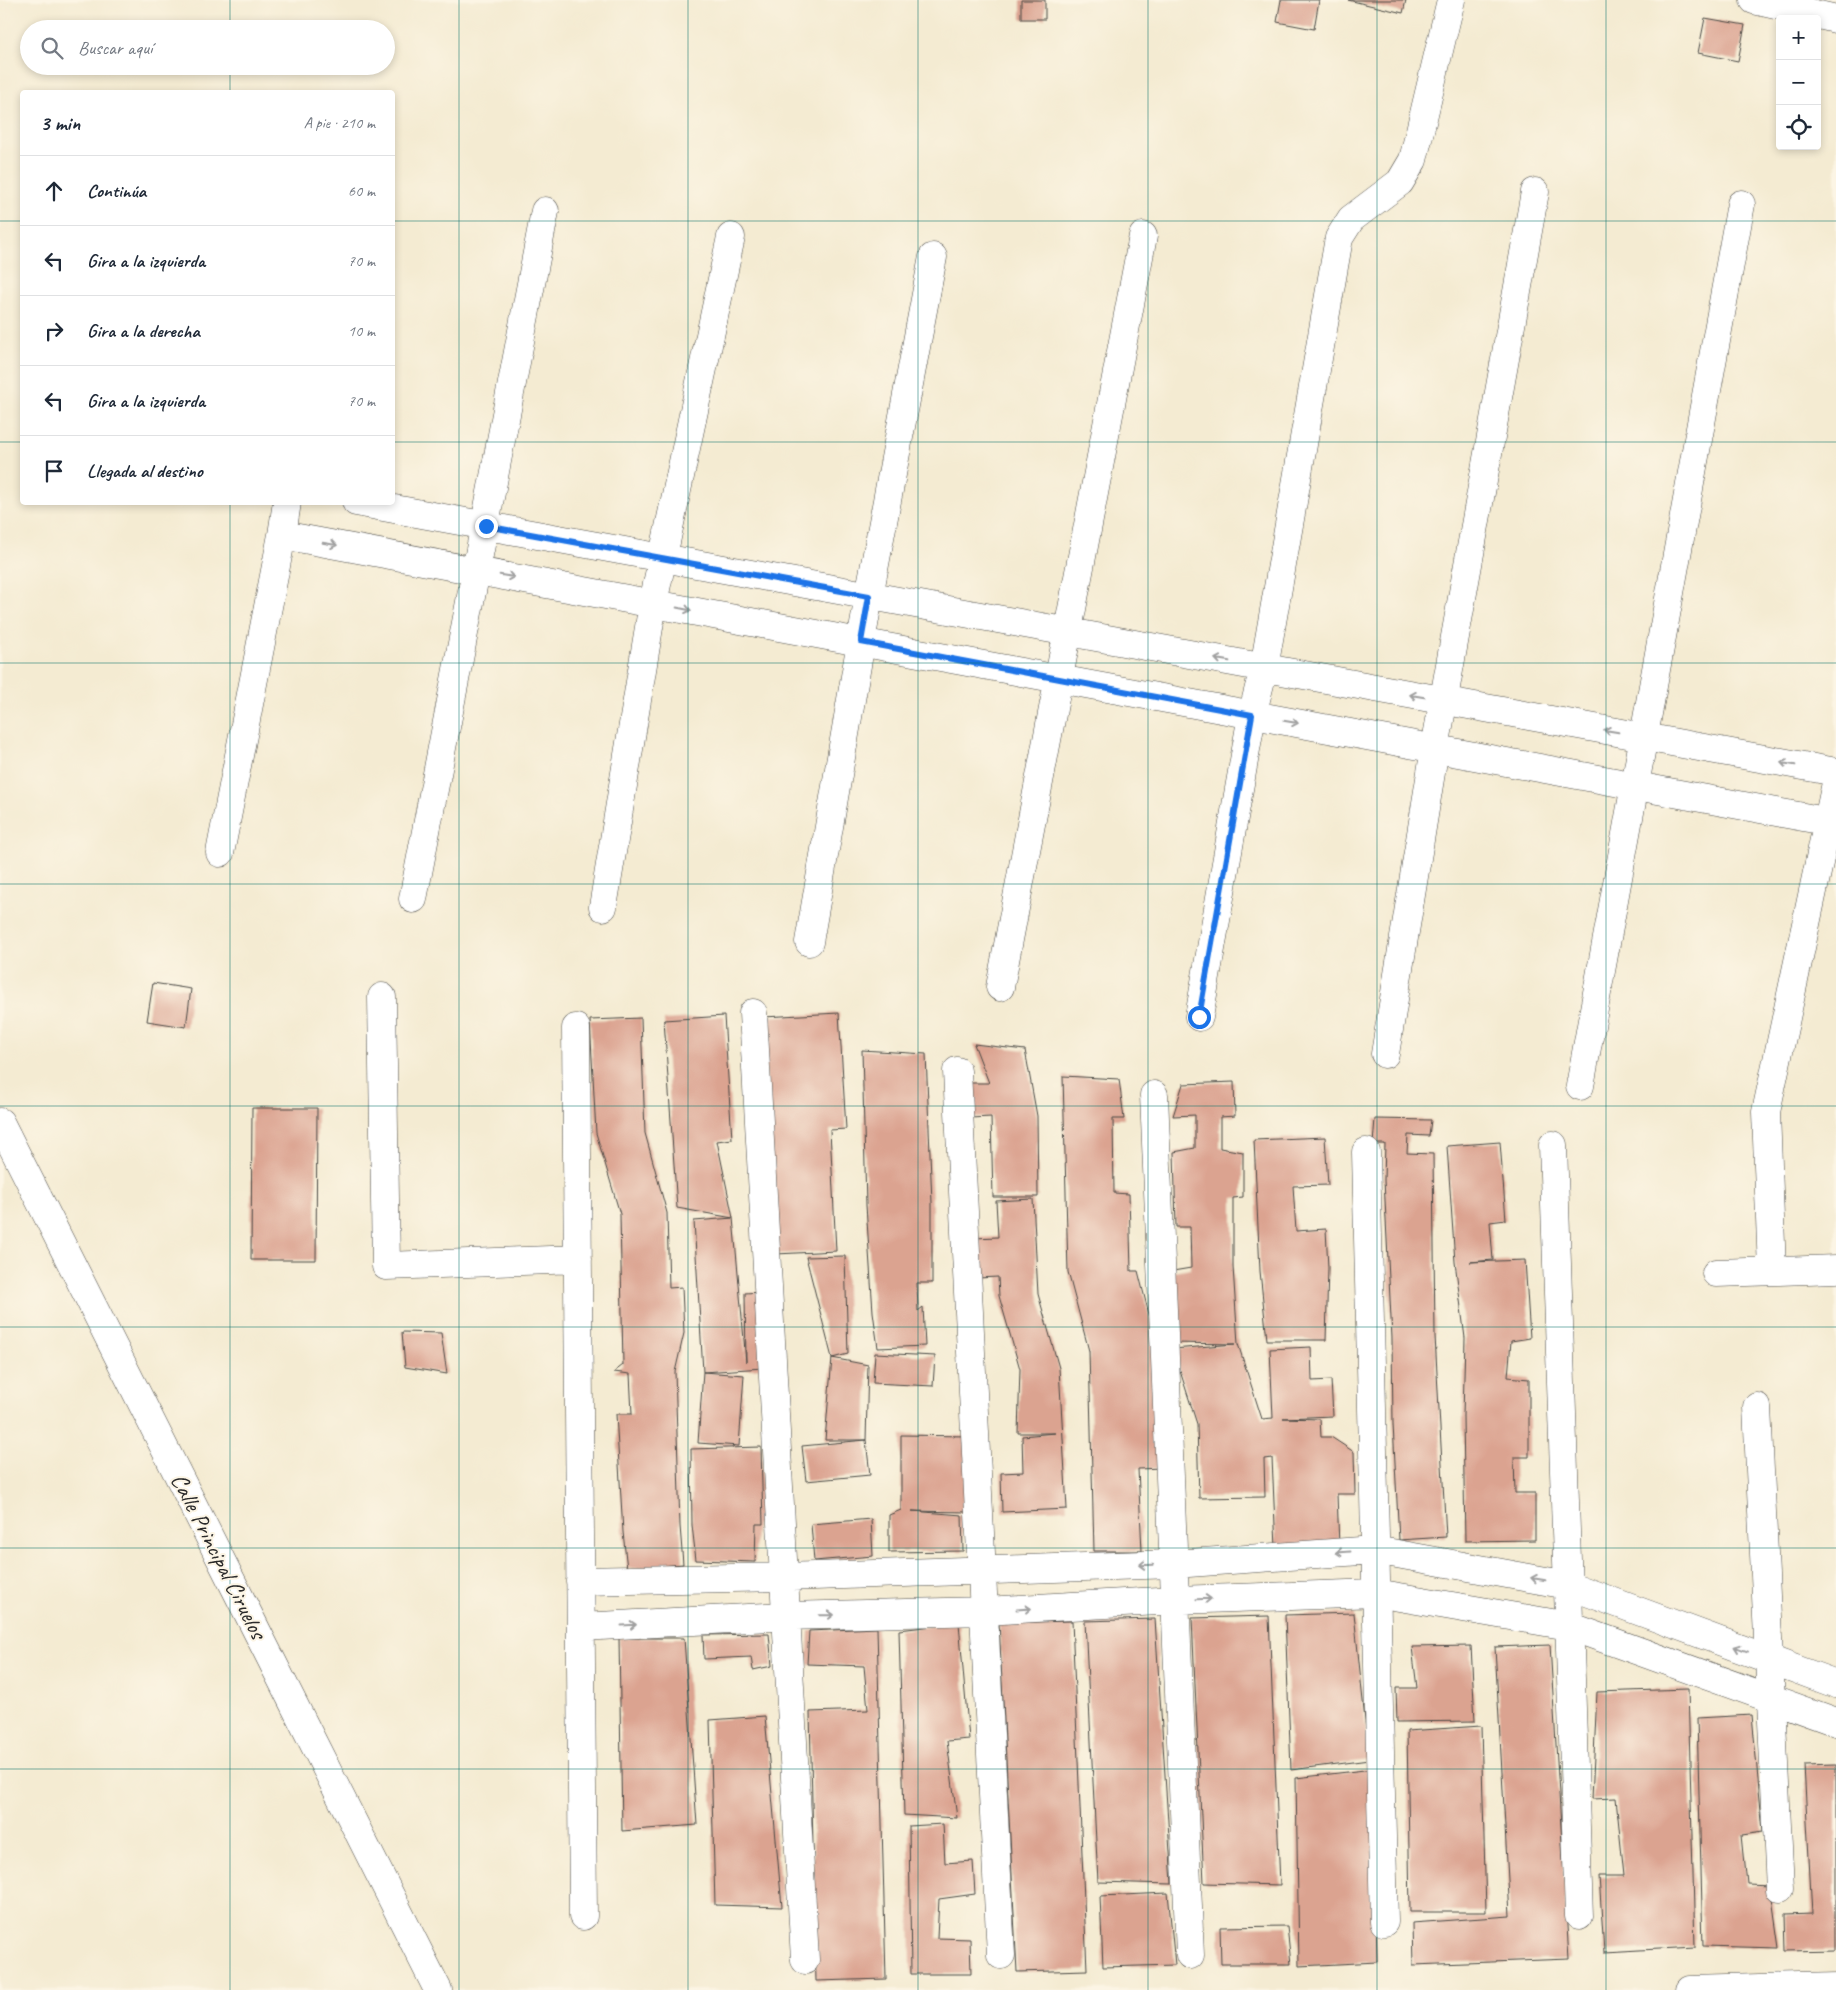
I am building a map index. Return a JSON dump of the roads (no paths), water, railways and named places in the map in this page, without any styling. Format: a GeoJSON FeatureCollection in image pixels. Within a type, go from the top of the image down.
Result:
{"type":"FeatureCollection","features":[{"type":"Feature","properties":{"kind":"street"},"geometry":{"type":"LineString","coordinates":[[1199,1017],[1252,715],[1264,668],[1338,238],[1351,219],[1400,182],[1413,160],[1451,0]]}},
{"type":"Feature","properties":{"kind":"street"},"geometry":{"type":"LineString","coordinates":[[1754,0],[1836,20]]}},
{"type":"Feature","properties":{"kind":"street"},"geometry":{"type":"LineString","coordinates":[[1385,1054],[1435,748],[1535,192]]}},
{"type":"Feature","properties":{"kind":"street"},"geometry":{"type":"LineString","coordinates":[[1580,1086],[1741,204]]}},
{"type":"Feature","properties":{"kind":"street"},"geometry":{"type":"LineString","coordinates":[[413,899],[545,211]]}},
{"type":"Feature","properties":{"kind":"street"},"geometry":{"type":"LineString","coordinates":[[1000,987],[1143,236]]}},
{"type":"Feature","properties":{"kind":"street"},"geometry":{"type":"LineString","coordinates":[[603,907],[653,603],[731,238]]}},
{"type":"Feature","properties":{"kind":"street"},"geometry":{"type":"LineString","coordinates":[[810,942],[869,596],[933,257]]}},
{"type":"Feature","properties":{"kind":"street"},"geometry":{"type":"LineString","coordinates":[[220,853],[287,505]]}},
{"type":"Feature","properties":{"kind":"street"},"geometry":{"type":"LineString","coordinates":[[372,505],[1836,772]]}},
{"type":"Feature","properties":{"kind":"street"},"geometry":{"type":"LineString","coordinates":[[282,535],[1832,822]]}},
{"type":"Feature","properties":{"kind":"street"},"geometry":{"type":"LineString","coordinates":[[1772,1271],[1766,1112],[1832,822],[1836,783]]}},
{"type":"Feature","properties":{"kind":"street"},"geometry":{"type":"LineString","coordinates":[[382,997],[386,1266],[578,1259]]}},
{"type":"Feature","properties":{"kind":"street"},"geometry":{"type":"LineString","coordinates":[[753,1013],[805,1960]]}},
{"type":"Feature","properties":{"kind":"street"},"geometry":{"type":"LineString","coordinates":[[576,1028],[583,1916]]}},
{"type":"Feature","properties":{"kind":"street"},"geometry":{"type":"LineString","coordinates":[[957,1071],[1002,1955]]}},
{"type":"Feature","properties":{"kind":"street"},"geometry":{"type":"LineString","coordinates":[[1154,1095],[1190,1955]]}},
{"type":"Feature","properties":{"kind":"street","name":"Calle Principal Ciruelos"},"geometry":{"type":"LineString","coordinates":[[0,1122],[438,1990]]}},
{"type":"Feature","properties":{"kind":"street"},"geometry":{"type":"LineString","coordinates":[[1553,1145],[1579,1916]]}},
{"type":"Feature","properties":{"kind":"street"},"geometry":{"type":"LineString","coordinates":[[1366,1152],[1384,1922]]}},
{"type":"Feature","properties":{"kind":"street"},"geometry":{"type":"LineString","coordinates":[[1716,1273],[1836,1268]]}},
{"type":"Feature","properties":{"kind":"street"},"geometry":{"type":"LineString","coordinates":[[1757,1407],[1780,1889]]}},
{"type":"Feature","properties":{"kind":"street"},"geometry":{"type":"LineString","coordinates":[[580,1581],[784,1577],[1174,1564],[1375,1550],[1568,1585],[1836,1684]]}},
{"type":"Feature","properties":{"kind":"street"},"geometry":{"type":"LineString","coordinates":[[581,1627],[786,1616],[984,1611],[1176,1600],[1376,1592],[1569,1626],[1836,1722]]}},
{"type":"Feature","properties":{"kind":"street"},"geometry":{"type":"LineString","coordinates":[[1690,1990],[1836,1986]]}}]}
